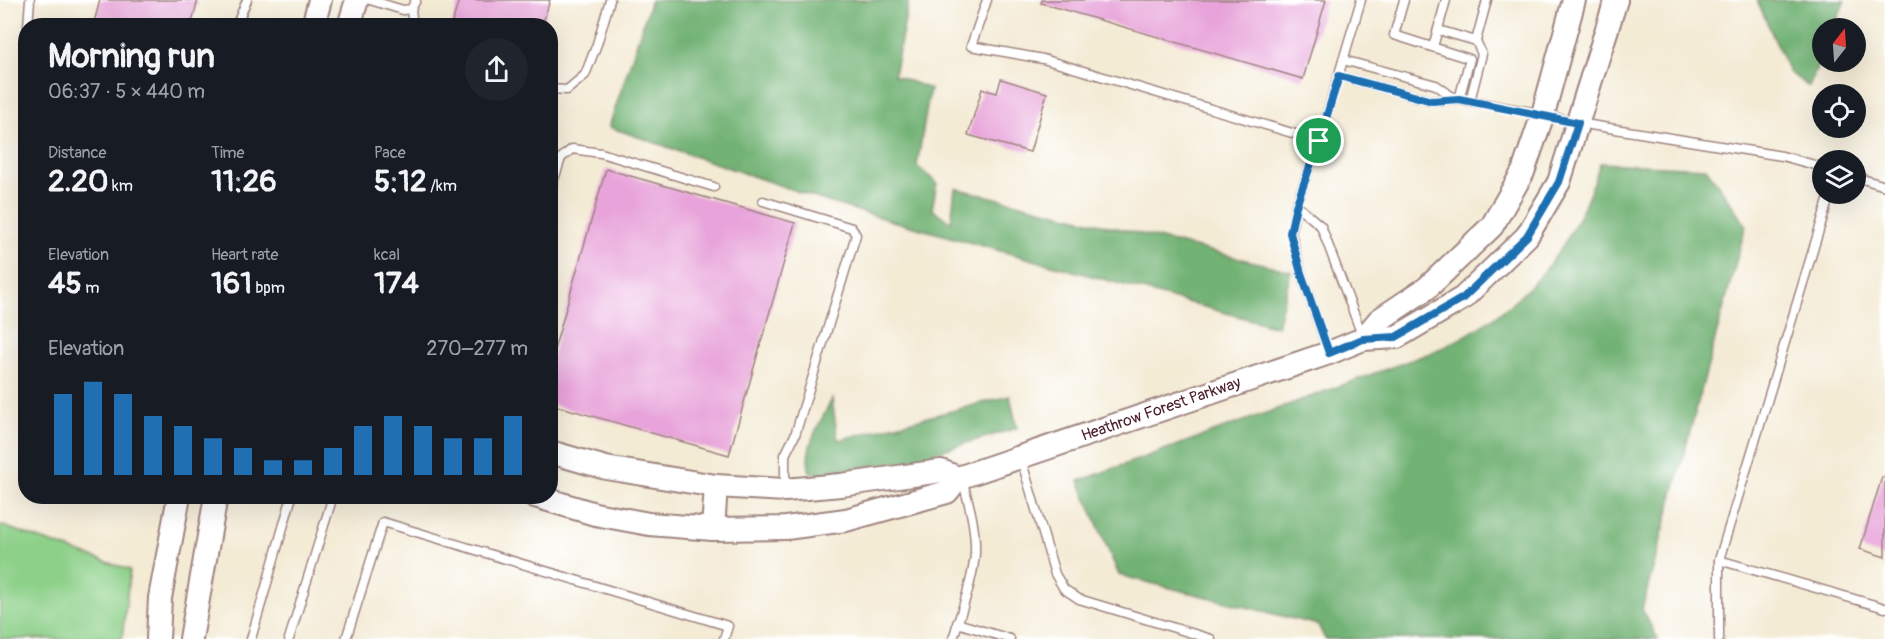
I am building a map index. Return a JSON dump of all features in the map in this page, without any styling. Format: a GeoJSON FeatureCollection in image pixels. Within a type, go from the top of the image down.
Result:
{"type":"FeatureCollection","features":[{"type":"Feature","properties":{"kind":"street"},"geometry":{"type":"LineString","coordinates":[[315,18],[320,0]]}},
{"type":"Feature","properties":{"kind":"street"},"geometry":{"type":"LineString","coordinates":[[351,18],[357,0]]}},
{"type":"Feature","properties":{"kind":"street","name":"Heathrow Forest Parkway"},"geometry":{"type":"LineString","coordinates":[[1363,339],[1379,320],[1427,288],[1492,226],[1523,172],[1574,0]]}},
{"type":"Feature","properties":{"kind":"street","name":"Heathrow Forest Parkway"},"geometry":{"type":"LineString","coordinates":[[558,503],[595,514],[649,524],[713,529],[786,528],[846,520],[947,492],[959,478],[1329,353],[1363,339],[1396,337],[1463,298],[1527,236],[1559,182],[1616,0]]}},
{"type":"Feature","properties":{"kind":"street"},"geometry":{"type":"LineString","coordinates":[[558,454],[606,468],[716,486],[784,490],[841,485],[940,471],[959,478]]}},
{"type":"Feature","properties":{"kind":"street"},"geometry":{"type":"LineString","coordinates":[[713,529],[716,486]]}},
{"type":"Feature","properties":{"kind":"street"},"geometry":{"type":"LineString","coordinates":[[158,639],[160,598],[178,504]]}},
{"type":"Feature","properties":{"kind":"street"},"geometry":{"type":"LineString","coordinates":[[191,639],[215,504]]}},
{"type":"Feature","properties":{"kind":"lane"},"geometry":{"type":"LineString","coordinates":[[29,18],[30,0]]}},
{"type":"Feature","properties":{"kind":"lane"},"geometry":{"type":"LineString","coordinates":[[239,18],[247,0]]}},
{"type":"Feature","properties":{"kind":"lane"},"geometry":{"type":"LineString","coordinates":[[370,0],[403,10],[411,9]]}},
{"type":"Feature","properties":{"kind":"lane"},"geometry":{"type":"LineString","coordinates":[[413,18],[411,9],[416,0]]}},
{"type":"Feature","properties":{"kind":"lane"},"geometry":{"type":"LineString","coordinates":[[558,89],[567,90],[585,75],[610,0]]}},
{"type":"Feature","properties":{"kind":"lane"},"geometry":{"type":"LineString","coordinates":[[987,0],[971,46],[1043,59],[1319,141]]}},
{"type":"Feature","properties":{"kind":"lane"},"geometry":{"type":"LineString","coordinates":[[1329,353],[1301,273],[1290,233],[1296,206],[1319,141],[1361,0]]}},
{"type":"Feature","properties":{"kind":"lane"},"geometry":{"type":"LineString","coordinates":[[1404,0],[1394,35],[1470,59],[1456,98]]}},
{"type":"Feature","properties":{"kind":"lane"},"geometry":{"type":"LineString","coordinates":[[1433,47],[1446,0]]}},
{"type":"Feature","properties":{"kind":"lane"},"geometry":{"type":"LineString","coordinates":[[1470,101],[1482,54],[1476,41],[1486,0]]}},
{"type":"Feature","properties":{"kind":"lane"},"geometry":{"type":"LineString","coordinates":[[1438,30],[1476,41]]}},
{"type":"Feature","properties":{"kind":"lane"},"geometry":{"type":"LineString","coordinates":[[1343,60],[1436,85],[1456,98]]}},
{"type":"Feature","properties":{"kind":"lane"},"geometry":{"type":"LineString","coordinates":[[1339,76],[1432,101],[1456,98],[1578,123],[1782,156],[1812,164]]}},
{"type":"Feature","properties":{"kind":"lane"},"geometry":{"type":"LineString","coordinates":[[558,167],[561,158],[572,149],[601,153],[714,187]]}},
{"type":"Feature","properties":{"kind":"lane"},"geometry":{"type":"LineString","coordinates":[[1866,180],[1885,186]]}},
{"type":"Feature","properties":{"kind":"lane"},"geometry":{"type":"LineString","coordinates":[[763,201],[852,228],[856,235],[795,435],[784,455],[784,490]]}},
{"type":"Feature","properties":{"kind":"lane"},"geometry":{"type":"LineString","coordinates":[[1719,639],[1719,560],[1827,204]]}},
{"type":"Feature","properties":{"kind":"lane"},"geometry":{"type":"LineString","coordinates":[[1296,206],[1321,226],[1363,339]]}},
{"type":"Feature","properties":{"kind":"lane"},"geometry":{"type":"LineString","coordinates":[[1020,456],[1055,574],[1064,589],[1079,599],[1210,639]]}},
{"type":"Feature","properties":{"kind":"lane"},"geometry":{"type":"LineString","coordinates":[[952,639],[975,552],[972,520],[959,478]]}},
{"type":"Feature","properties":{"kind":"lane"},"geometry":{"type":"LineString","coordinates":[[251,639],[290,504]]}},
{"type":"Feature","properties":{"kind":"lane"},"geometry":{"type":"LineString","coordinates":[[289,639],[331,504]]}},
{"type":"Feature","properties":{"kind":"lane"},"geometry":{"type":"LineString","coordinates":[[345,639],[383,522],[728,626],[724,639]]}},
{"type":"Feature","properties":{"kind":"lane"},"geometry":{"type":"LineString","coordinates":[[1719,560],[1885,608]]}},
{"type":"Feature","properties":{"kind":"lane"},"geometry":{"type":"LineString","coordinates":[[957,623],[1010,639]]}},
{"type":"Feature","properties":{"kind":"green space"},"geometry":{"type":"Polygon","coordinates":[[[651,0],[909,0],[894,75],[930,89],[917,166],[937,183],[932,209],[951,222],[955,188],[1291,271],[1277,327],[828,202],[609,127],[651,0]]]}},
{"type":"Feature","properties":{"kind":"green space"},"geometry":{"type":"Polygon","coordinates":[[[1757,0],[1845,0],[1838,18],[1812,18],[1812,72],[1815,72],[1809,87],[1789,72],[1757,0]]]}},
{"type":"Feature","properties":{"kind":"green space"},"geometry":{"type":"Polygon","coordinates":[[[1600,163],[1706,168],[1746,225],[1642,609],[1658,639],[1325,639],[1318,625],[1119,575],[1079,481],[1433,352],[1492,319],[1539,277],[1558,253],[1588,196],[1600,163]]]}},
{"type":"Feature","properties":{"kind":"green space"},"geometry":{"type":"Polygon","coordinates":[[[1010,396],[1017,428],[903,462],[811,474],[808,465],[810,446],[832,399],[838,440],[1010,396]]]}},
{"type":"Feature","properties":{"kind":"green space"},"geometry":{"type":"Polygon","coordinates":[[[0,525],[130,570],[122,639],[0,639],[0,525]]]}},
{"type":"Feature","properties":{"kind":"building"},"geometry":{"type":"Polygon","coordinates":[[[100,0],[198,0],[193,18],[95,18],[100,0]]]}},
{"type":"Feature","properties":{"kind":"building"},"geometry":{"type":"Polygon","coordinates":[[[459,0],[550,0],[544,18],[453,18],[459,0]]]}},
{"type":"Feature","properties":{"kind":"building"},"geometry":{"type":"Polygon","coordinates":[[[1042,0],[1326,0],[1303,79],[1041,3],[1042,0]]]}},
{"type":"Feature","properties":{"kind":"building"},"geometry":{"type":"Polygon","coordinates":[[[1001,79],[1047,93],[1030,152],[968,135],[982,89],[997,93],[1001,79]]]}},
{"type":"Feature","properties":{"kind":"building"},"geometry":{"type":"Polygon","coordinates":[[[606,169],[795,223],[729,455],[558,406],[558,336],[606,169]]]}},
{"type":"Feature","properties":{"kind":"building"},"geometry":{"type":"Polygon","coordinates":[[[1882,477],[1885,477],[1885,557],[1860,549],[1882,477]]]}},
{"type":"Feature","properties":{"kind":"route"},"geometry":{"type":"LineString","coordinates":[[1339,76],[1432,101],[1454,98],[1578,123],[1559,182],[1527,236],[1463,298],[1396,337],[1363,339],[1329,353],[1301,273],[1290,233],[1296,206],[1319,141],[1339,76]]}}]}
